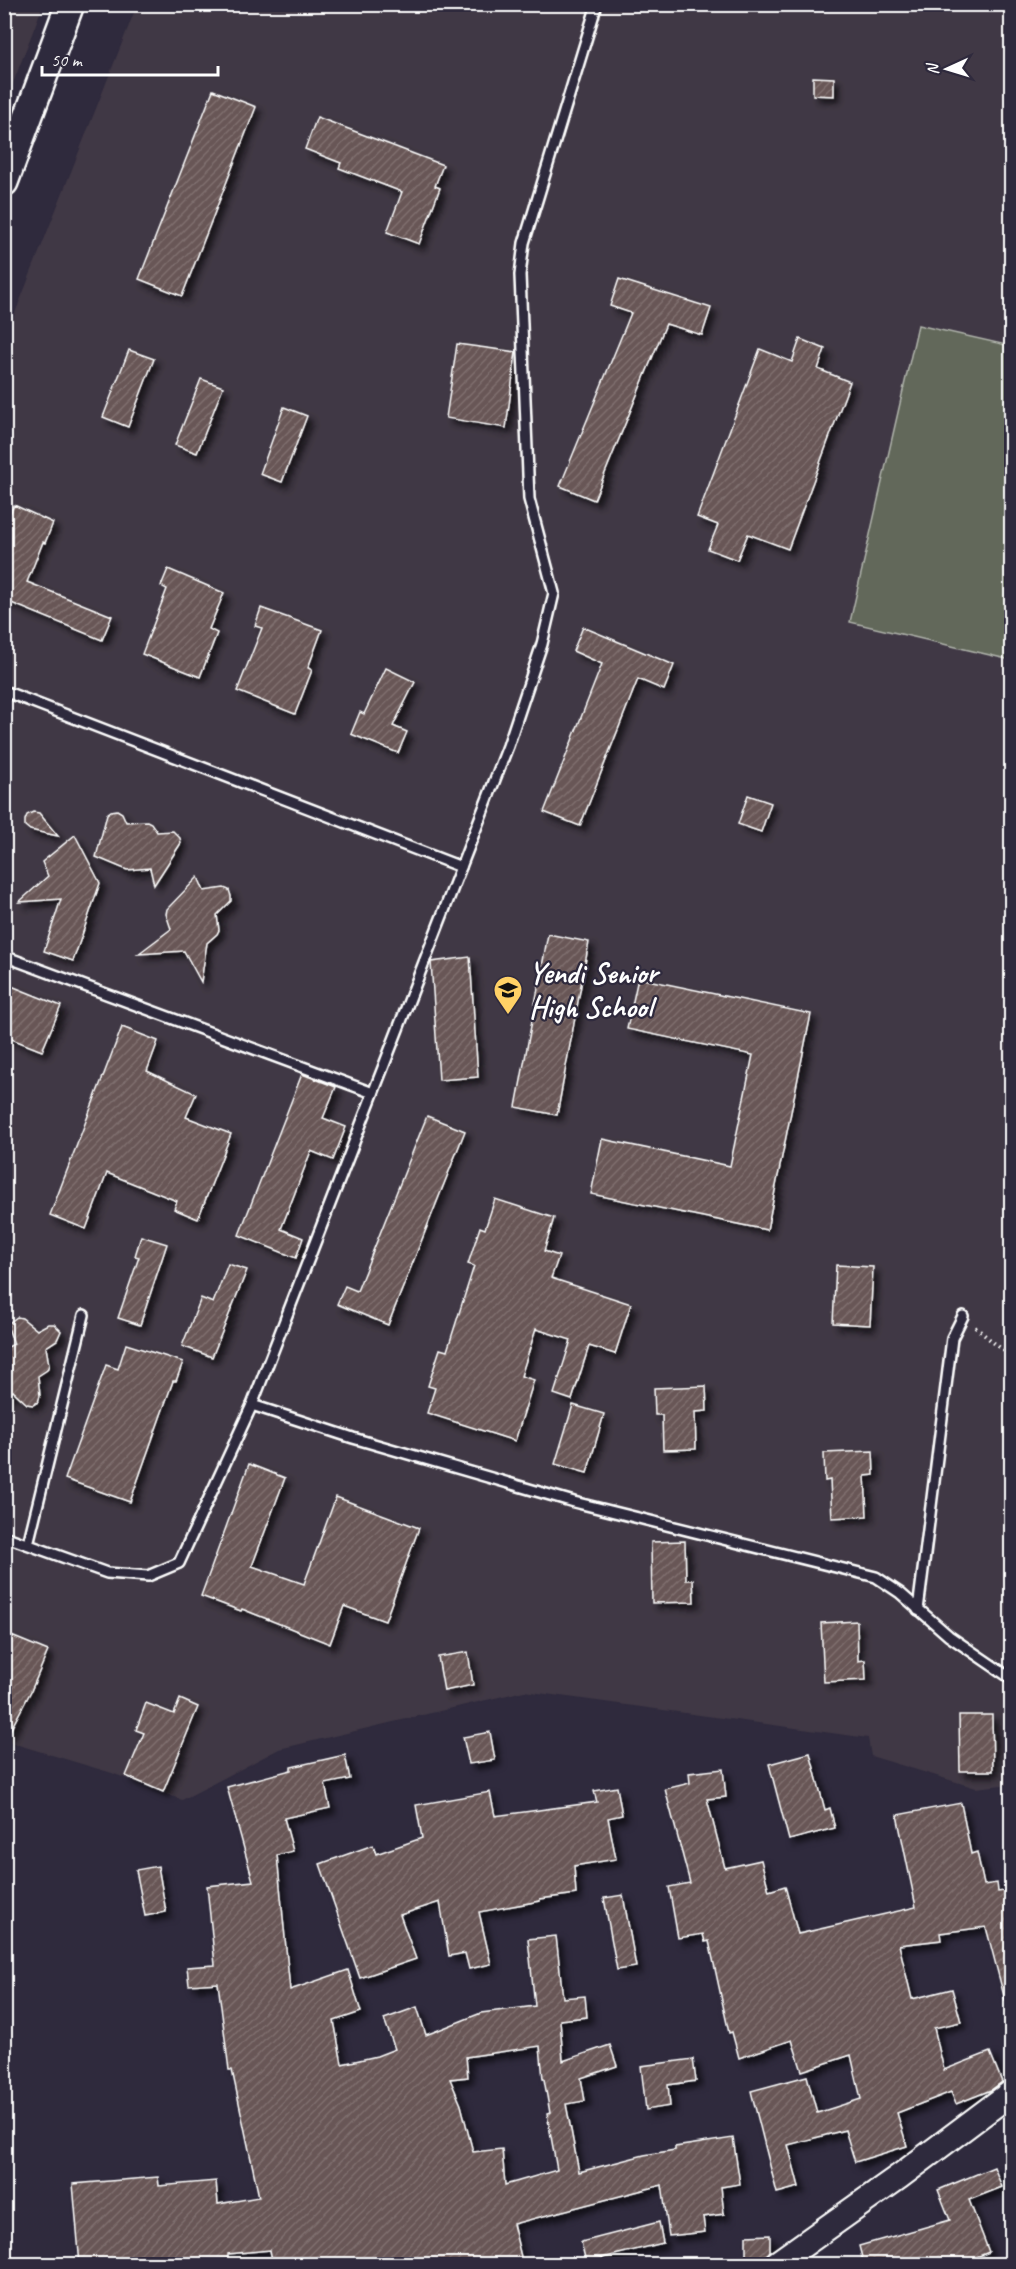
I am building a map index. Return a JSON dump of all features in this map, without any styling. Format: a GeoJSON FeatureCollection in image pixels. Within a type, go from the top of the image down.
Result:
{"type":"FeatureCollection","features":[{"type":"Feature","properties":{"kind":"main road"},"geometry":{"type":"LineString","coordinates":[[4,182],[70,4]]}},
{"type":"Feature","properties":{"kind":"street"},"geometry":{"type":"LineString","coordinates":[[776,2265],[900,2176],[1011,2092]]}},
{"type":"Feature","properties":{"kind":"lane"},"geometry":{"type":"LineString","coordinates":[[4,1536],[107,1573],[148,1576],[179,1563],[252,1405],[461,867],[515,726],[542,644],[554,593],[529,499],[520,275],[524,243],[597,4]]}},
{"type":"Feature","properties":{"kind":"lane"},"geometry":{"type":"LineString","coordinates":[[4,691],[461,867]]}},
{"type":"Feature","properties":{"kind":"lane"},"geometry":{"type":"LineString","coordinates":[[4,956],[373,1093]]}},
{"type":"Feature","properties":{"kind":"lane"},"geometry":{"type":"LineString","coordinates":[[28,1544],[84,1315]]}},
{"type":"Feature","properties":{"kind":"lane"},"geometry":{"type":"LineString","coordinates":[[918,1610],[952,1338],[963,1316]]}},
{"type":"Feature","properties":{"kind":"lane"},"geometry":{"type":"LineString","coordinates":[[252,1405],[353,1438],[574,1502],[876,1577],[900,1593],[949,1636],[1011,1679]]}},
{"type":"Feature","properties":{"kind":"path"},"geometry":{"type":"LineString","coordinates":[[963,1316],[1011,1358]]}},
{"type":"Feature","properties":{"kind":"shaded area"},"geometry":{"type":"Polygon","coordinates":[[[4,5],[43,5],[5,104],[4,5]]]}},
{"type":"Feature","properties":{"kind":"shaded area","name":"Yendi Senior High School"},"geometry":{"type":"Polygon","coordinates":[[[137,5],[1011,5],[1011,1784],[976,1788],[871,1756],[868,1738],[524,1691],[279,1749],[182,1800],[112,1773],[5,1741],[4,341],[137,5]]]}},
{"type":"Feature","properties":{"kind":"green space"},"geometry":{"type":"Polygon","coordinates":[[[918,325],[1011,346],[1011,660],[850,622],[918,325]]]}},
{"type":"Feature","properties":{"kind":"building"},"geometry":{"type":"Polygon","coordinates":[[[813,77],[834,78],[834,96],[813,95],[813,77]]]}},
{"type":"Feature","properties":{"kind":"building"},"geometry":{"type":"Polygon","coordinates":[[[213,90],[256,107],[182,296],[139,279],[213,90]]]}},
{"type":"Feature","properties":{"kind":"building"},"geometry":{"type":"Polygon","coordinates":[[[317,117],[443,165],[435,186],[440,188],[419,244],[387,232],[402,192],[339,168],[341,163],[305,149],[317,117]]]}},
{"type":"Feature","properties":{"kind":"building"},"geometry":{"type":"Polygon","coordinates":[[[619,279],[711,308],[702,335],[666,324],[594,500],[560,486],[631,313],[610,306],[619,279]]]}},
{"type":"Feature","properties":{"kind":"building"},"geometry":{"type":"Polygon","coordinates":[[[800,339],[825,349],[818,369],[850,382],[788,549],[748,534],[737,560],[708,549],[718,525],[697,517],[760,349],[792,362],[800,339]]]}},
{"type":"Feature","properties":{"kind":"building"},"geometry":{"type":"Polygon","coordinates":[[[457,344],[516,352],[506,428],[446,418],[457,344]]]}},
{"type":"Feature","properties":{"kind":"building"},"geometry":{"type":"Polygon","coordinates":[[[129,350],[154,359],[128,427],[103,417],[129,350]]]}},
{"type":"Feature","properties":{"kind":"building"},"geometry":{"type":"Polygon","coordinates":[[[201,379],[223,387],[197,453],[175,445],[201,379]]]}},
{"type":"Feature","properties":{"kind":"building"},"geometry":{"type":"Polygon","coordinates":[[[284,407],[307,416],[282,482],[260,474],[284,407]]]}},
{"type":"Feature","properties":{"kind":"building"},"geometry":{"type":"Polygon","coordinates":[[[14,505],[53,523],[27,582],[112,616],[102,640],[4,600],[4,527],[14,505]]]}},
{"type":"Feature","properties":{"kind":"building"},"geometry":{"type":"Polygon","coordinates":[[[168,569],[224,593],[209,629],[217,633],[200,677],[142,654],[167,589],[161,586],[168,569]]]}},
{"type":"Feature","properties":{"kind":"building"},"geometry":{"type":"Polygon","coordinates":[[[261,608],[322,630],[308,668],[312,670],[295,714],[237,691],[262,628],[255,626],[261,608]]]}},
{"type":"Feature","properties":{"kind":"building"},"geometry":{"type":"Polygon","coordinates":[[[583,627],[674,665],[664,690],[638,679],[580,826],[544,812],[602,664],[573,651],[583,627]]]}},
{"type":"Feature","properties":{"kind":"building"},"geometry":{"type":"Polygon","coordinates":[[[386,668],[415,682],[393,726],[407,732],[398,753],[351,734],[360,712],[364,714],[386,668]]]}},
{"type":"Feature","properties":{"kind":"building"},"geometry":{"type":"Polygon","coordinates":[[[748,795],[771,803],[761,832],[738,824],[748,795]]]}},
{"type":"Feature","properties":{"kind":"building"},"geometry":{"type":"Polygon","coordinates":[[[117,810],[122,813],[126,822],[147,821],[157,832],[173,831],[180,838],[181,843],[154,885],[150,868],[127,870],[96,857],[107,814],[117,810]]]}},
{"type":"Feature","properties":{"kind":"building"},"geometry":{"type":"Polygon","coordinates":[[[33,812],[39,813],[58,836],[30,830],[25,826],[27,815],[33,812]]]}},
{"type":"Feature","properties":{"kind":"building"},"geometry":{"type":"Polygon","coordinates":[[[75,835],[100,883],[73,961],[44,951],[61,899],[19,902],[48,876],[42,862],[75,835]]]}},
{"type":"Feature","properties":{"kind":"building"},"geometry":{"type":"Polygon","coordinates":[[[198,877],[204,891],[224,888],[229,890],[231,896],[231,901],[217,915],[219,930],[217,934],[207,943],[201,982],[184,951],[138,954],[171,929],[166,914],[167,909],[198,877]]]}},
{"type":"Feature","properties":{"kind":"building"},"geometry":{"type":"Polygon","coordinates":[[[548,934],[589,942],[557,1115],[516,1107],[548,934]]]}},
{"type":"Feature","properties":{"kind":"building"},"geometry":{"type":"Polygon","coordinates":[[[470,957],[478,1077],[439,1080],[431,962],[470,957]]]}},
{"type":"Feature","properties":{"kind":"building"},"geometry":{"type":"Polygon","coordinates":[[[638,978],[811,1014],[767,1230],[591,1194],[602,1139],[730,1166],[753,1055],[627,1029],[638,978]]]}},
{"type":"Feature","properties":{"kind":"building"},"geometry":{"type":"Polygon","coordinates":[[[4,983],[61,1006],[42,1051],[4,1036],[4,983]]]}},
{"type":"Feature","properties":{"kind":"building"},"geometry":{"type":"Polygon","coordinates":[[[122,1027],[158,1041],[147,1071],[196,1094],[186,1117],[231,1134],[198,1219],[174,1209],[177,1201],[107,1173],[86,1229],[50,1215],[122,1027]]]}},
{"type":"Feature","properties":{"kind":"building"},"geometry":{"type":"Polygon","coordinates":[[[302,1074],[336,1087],[323,1118],[346,1127],[333,1160],[311,1151],[281,1229],[303,1238],[296,1258],[239,1235],[302,1074]]]}},
{"type":"Feature","properties":{"kind":"building"},"geometry":{"type":"Polygon","coordinates":[[[427,1116],[465,1131],[388,1325],[337,1304],[345,1286],[357,1291],[427,1116]]]}},
{"type":"Feature","properties":{"kind":"building"},"geometry":{"type":"Polygon","coordinates":[[[495,1199],[554,1218],[544,1251],[559,1256],[551,1278],[631,1304],[615,1354],[589,1346],[572,1400],[554,1394],[571,1340],[536,1329],[521,1376],[534,1380],[515,1441],[427,1413],[435,1388],[428,1386],[440,1349],[447,1351],[474,1266],[468,1264],[480,1227],[485,1229],[495,1199]]]}},
{"type":"Feature","properties":{"kind":"building"},"geometry":{"type":"Polygon","coordinates":[[[141,1236],[167,1244],[140,1325],[118,1318],[139,1257],[135,1256],[141,1236]]]}},
{"type":"Feature","properties":{"kind":"building"},"geometry":{"type":"Polygon","coordinates":[[[228,1264],[247,1270],[212,1357],[182,1346],[201,1298],[213,1303],[228,1264]]]}},
{"type":"Feature","properties":{"kind":"building"},"geometry":{"type":"Polygon","coordinates":[[[836,1265],[873,1267],[870,1325],[833,1323],[836,1265]]]}},
{"type":"Feature","properties":{"kind":"building"},"geometry":{"type":"Polygon","coordinates":[[[17,1317],[22,1318],[37,1330],[48,1324],[54,1324],[61,1331],[57,1340],[46,1347],[49,1365],[47,1370],[38,1376],[40,1396],[38,1402],[33,1405],[27,1404],[13,1391],[4,1398],[4,1349],[14,1344],[8,1328],[9,1323],[17,1317]]]}},
{"type":"Feature","properties":{"kind":"building"},"geometry":{"type":"Polygon","coordinates":[[[126,1344],[183,1362],[176,1381],[173,1381],[130,1502],[65,1479],[106,1365],[118,1369],[126,1344]]]}},
{"type":"Feature","properties":{"kind":"building"},"geometry":{"type":"Polygon","coordinates":[[[706,1386],[707,1411],[695,1412],[696,1449],[663,1450],[662,1415],[655,1415],[654,1388],[706,1386]]]}},
{"type":"Feature","properties":{"kind":"building"},"geometry":{"type":"Polygon","coordinates":[[[573,1405],[604,1414],[587,1473],[555,1464],[573,1405]]]}},
{"type":"Feature","properties":{"kind":"building"},"geometry":{"type":"Polygon","coordinates":[[[873,1451],[874,1475],[865,1476],[867,1516],[832,1518],[830,1480],[825,1481],[824,1453],[873,1451]]]}},
{"type":"Feature","properties":{"kind":"building"},"geometry":{"type":"Polygon","coordinates":[[[249,1464],[285,1478],[252,1566],[304,1584],[336,1497],[419,1528],[385,1621],[344,1606],[330,1644],[242,1609],[241,1611],[201,1596],[249,1464]]]}},
{"type":"Feature","properties":{"kind":"building"},"geometry":{"type":"Polygon","coordinates":[[[685,1541],[686,1580],[693,1580],[694,1602],[652,1603],[651,1542],[685,1541]]]}},
{"type":"Feature","properties":{"kind":"building"},"geometry":{"type":"Polygon","coordinates":[[[857,1621],[858,1661],[865,1660],[866,1680],[824,1682],[821,1623],[857,1621]]]}},
{"type":"Feature","properties":{"kind":"building"},"geometry":{"type":"Polygon","coordinates":[[[4,1633],[48,1651],[31,1691],[4,1742],[4,1633]]]}},
{"type":"Feature","properties":{"kind":"building"},"geometry":{"type":"Polygon","coordinates":[[[468,1652],[473,1685],[444,1691],[438,1657],[468,1652]]]}},
{"type":"Feature","properties":{"kind":"building"},"geometry":{"type":"Polygon","coordinates":[[[180,1699],[198,1707],[163,1792],[126,1776],[144,1733],[136,1730],[146,1703],[174,1714],[180,1699]]]}},
{"type":"Feature","properties":{"kind":"building"},"geometry":{"type":"Polygon","coordinates":[[[959,1715],[992,1715],[993,1771],[960,1771],[959,1715]]]}},
{"type":"Feature","properties":{"kind":"building"},"geometry":{"type":"Polygon","coordinates":[[[490,1732],[495,1760],[469,1764],[463,1737],[490,1732]]]}},
{"type":"Feature","properties":{"kind":"building"},"geometry":{"type":"Polygon","coordinates":[[[810,1753],[825,1810],[830,1808],[835,1828],[789,1840],[769,1764],[810,1753]]]}},
{"type":"Feature","properties":{"kind":"building"},"geometry":{"type":"Polygon","coordinates":[[[345,1755],[350,1779],[325,1784],[330,1808],[284,1818],[293,1851],[277,1855],[290,1990],[348,1970],[361,2012],[334,2021],[342,2064],[377,2056],[395,2049],[384,2019],[417,2007],[426,2035],[481,2013],[535,2006],[528,1939],[556,1936],[563,1998],[585,1996],[587,2017],[560,2020],[563,2061],[610,2045],[617,2066],[581,2078],[585,2101],[566,2104],[579,2172],[644,2155],[675,2150],[675,2147],[733,2138],[740,2184],[721,2187],[724,2214],[703,2217],[705,2232],[669,2236],[662,2185],[513,2224],[523,2265],[273,2265],[270,2250],[228,2254],[228,2259],[200,2261],[201,2265],[177,2265],[177,2260],[121,2265],[80,2265],[73,2184],[158,2177],[159,2186],[216,2181],[218,2204],[259,2197],[232,2070],[229,2070],[218,1983],[189,1985],[187,1967],[215,1965],[207,1886],[253,1881],[227,1787],[291,1770],[291,1767],[345,1755]],[[540,2046],[466,2057],[468,2077],[450,2079],[461,2105],[473,2152],[502,2149],[505,2185],[557,2170],[540,2046]]]}},
{"type":"Feature","properties":{"kind":"building"},"geometry":{"type":"Polygon","coordinates":[[[723,1769],[726,1797],[707,1799],[725,1868],[761,1860],[769,1891],[785,1886],[798,1934],[916,1907],[897,1815],[961,1803],[971,1854],[977,1852],[984,1885],[997,1883],[998,1892],[1011,1890],[1011,1999],[1005,2000],[986,1927],[940,1933],[941,1940],[899,1945],[912,1999],[952,1989],[961,2022],[934,2028],[944,2070],[990,2052],[1002,2082],[991,2090],[956,2104],[951,2092],[897,2113],[907,2146],[855,2162],[845,2130],[788,2145],[799,2187],[777,2193],[751,2091],[807,2076],[817,2113],[861,2099],[851,2055],[802,2071],[792,2040],[739,2058],[732,2032],[729,2033],[709,1941],[705,1942],[703,1934],[678,1938],[669,1887],[690,1883],[665,1789],[690,1783],[689,1773],[723,1769]]]}},
{"type":"Feature","properties":{"kind":"building"},"geometry":{"type":"Polygon","coordinates":[[[617,1787],[622,1815],[608,1818],[616,1859],[574,1866],[576,1894],[479,1912],[491,1964],[469,1969],[465,1953],[449,1956],[440,1902],[400,1915],[416,1959],[360,1978],[320,1864],[373,1845],[376,1854],[422,1838],[416,1805],[490,1792],[495,1816],[597,1802],[594,1791],[617,1787]]]}},
{"type":"Feature","properties":{"kind":"building"},"geometry":{"type":"Polygon","coordinates":[[[158,1866],[166,1912],[145,1916],[136,1870],[158,1866]]]}},
{"type":"Feature","properties":{"kind":"building"},"geometry":{"type":"Polygon","coordinates":[[[623,1895],[636,1967],[617,1970],[604,1898],[623,1895]]]}},
{"type":"Feature","properties":{"kind":"building"},"geometry":{"type":"Polygon","coordinates":[[[693,2059],[696,2081],[668,2085],[670,2106],[646,2110],[641,2066],[693,2059]]]}},
{"type":"Feature","properties":{"kind":"building"},"geometry":{"type":"Polygon","coordinates":[[[994,2167],[1002,2187],[969,2200],[989,2252],[957,2265],[864,2265],[859,2246],[950,2220],[938,2190],[994,2167]]]}},
{"type":"Feature","properties":{"kind":"building"},"geometry":{"type":"Polygon","coordinates":[[[659,2222],[663,2243],[586,2262],[581,2242],[659,2222]]]}},
{"type":"Feature","properties":{"kind":"building"},"geometry":{"type":"Polygon","coordinates":[[[770,2235],[770,2251],[763,2261],[746,2261],[746,2236],[770,2235]]]}},
{"type":"Feature","properties":{"kind":"place","name":"Yendi Senior High School"},"geometry":{"type":"Point","coordinates":[508,1016]}}]}
